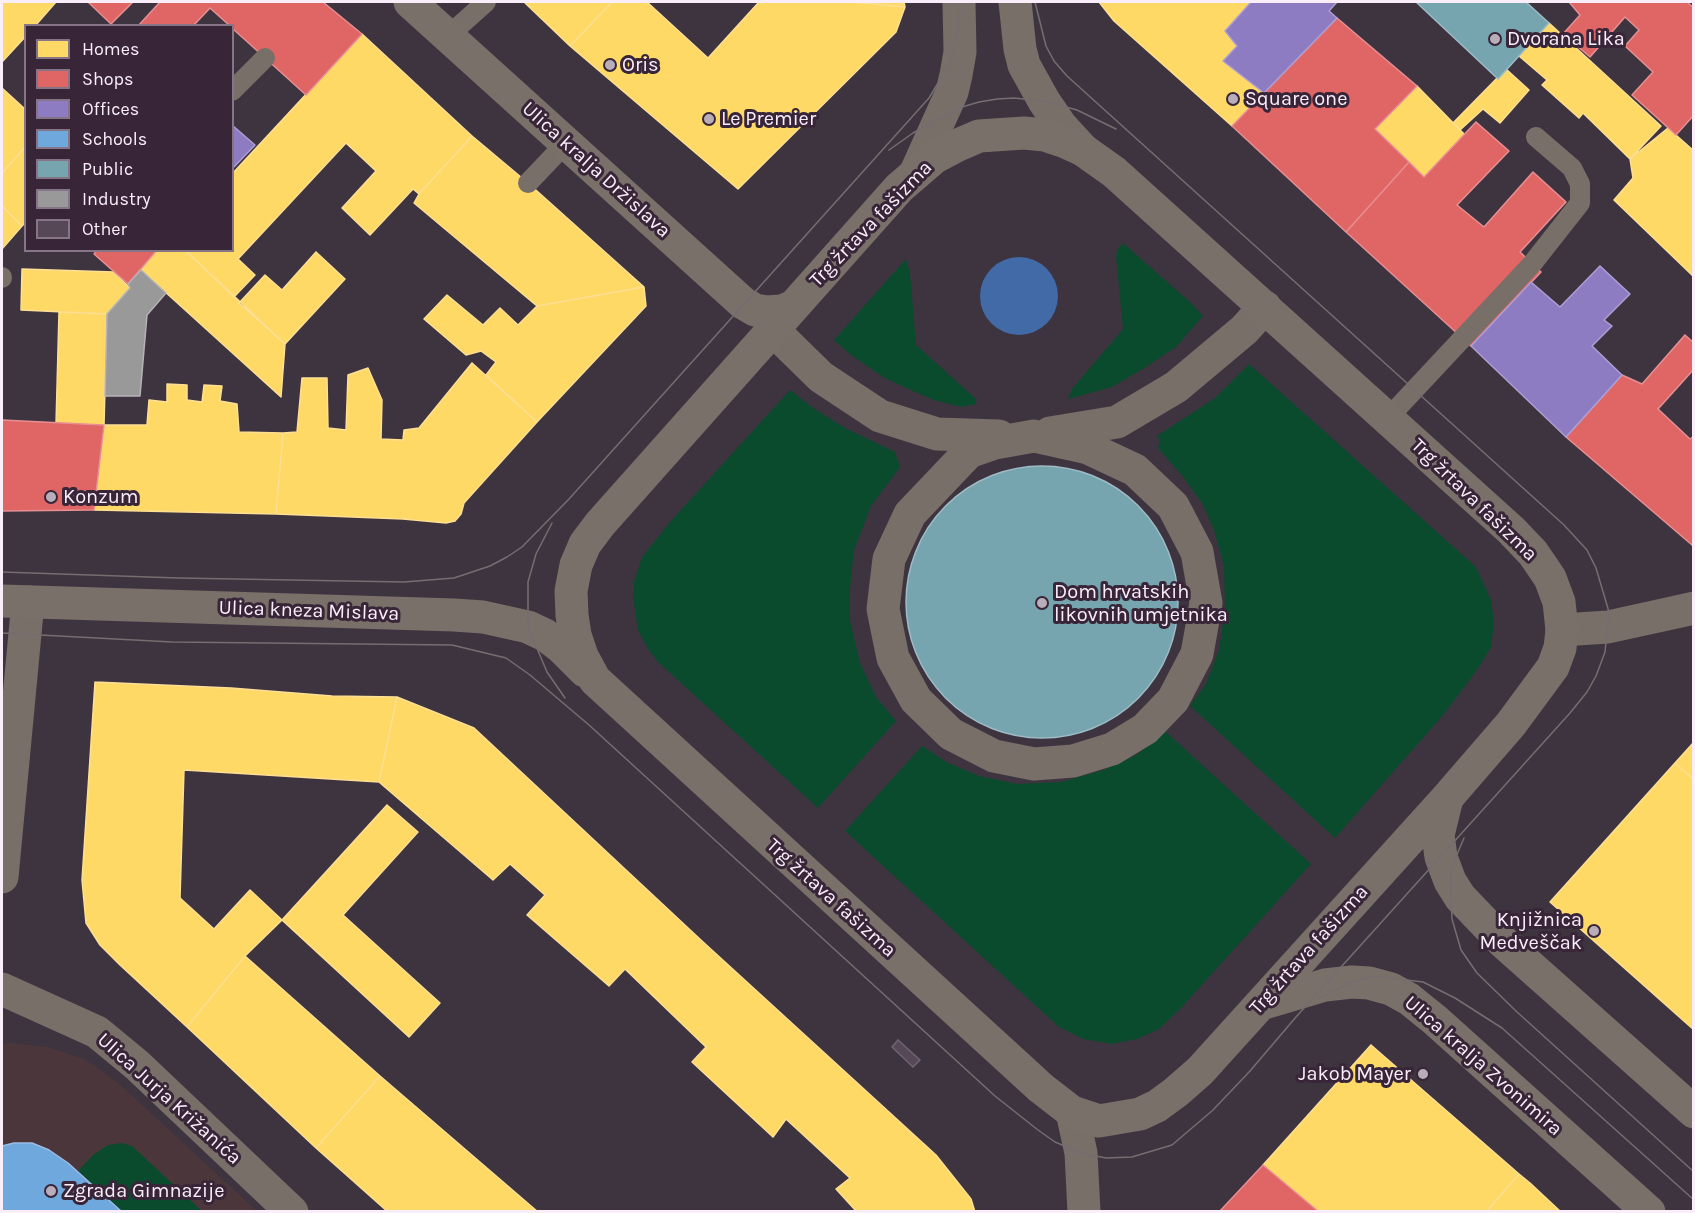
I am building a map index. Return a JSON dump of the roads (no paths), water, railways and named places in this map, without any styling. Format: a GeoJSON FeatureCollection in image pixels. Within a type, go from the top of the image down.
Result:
{"type":"FeatureCollection","features":[{"type":"Feature","properties":{"kind":"main road","name":"Ulica kralja Držislava"},"geometry":{"type":"LineString","coordinates":[[410,2],[743,303],[755,310],[782,311],[784,318]]}},
{"type":"Feature","properties":{"kind":"main road","name":"Trg žrtava fašizma"},"geometry":{"type":"LineString","coordinates":[[1045,135],[1083,150],[1114,172],[1511,530],[1533,553],[1551,578],[1558,602],[1562,630],[1560,648],[1553,667],[1542,684],[1447,798],[1200,1071],[1157,1106],[1140,1114],[1099,1121],[1072,1112],[1041,1088],[595,680],[582,656],[575,635],[571,591],[576,565],[585,544],[600,524],[899,188],[915,174],[935,157],[979,136],[1045,135]]}},
{"type":"Feature","properties":{"kind":"main road","name":"Ulica kneza Mislava"},"geometry":{"type":"LineString","coordinates":[[15,601],[483,617],[528,627],[545,635],[595,680]]}},
{"type":"Feature","properties":{"kind":"main road"},"geometry":{"type":"LineString","coordinates":[[1447,798],[1438,835],[1441,857],[1460,897],[1504,943],[1694,1112]]}},
{"type":"Feature","properties":{"kind":"main road","name":"Ulica kralja Zvonimira"},"geometry":{"type":"LineString","coordinates":[[1258,1005],[1325,985],[1369,983],[1391,989],[1409,999],[1435,1020],[1649,1212]]}},
{"type":"Feature","properties":{"kind":"street"},"geometry":{"type":"LineString","coordinates":[[915,174],[952,92],[959,64],[959,2]]}},
{"type":"Feature","properties":{"kind":"street"},"geometry":{"type":"LineString","coordinates":[[1015,2],[1024,66],[1061,126],[1083,150]]}},
{"type":"Feature","properties":{"kind":"street"},"geometry":{"type":"LineString","coordinates":[[784,318],[820,377],[880,416],[937,434],[1034,436],[1088,448],[1135,470],[1173,506],[1197,552],[1206,603],[1197,654],[1173,700],[1145,729],[1112,749],[1073,762],[1034,764],[994,756],[951,734],[916,700],[893,658],[884,609],[889,559],[910,514],[969,452],[995,443],[1034,436],[1117,422],[1176,387],[1244,330],[1265,307]]}},
{"type":"Feature","properties":{"kind":"street"},"geometry":{"type":"LineString","coordinates":[[2,877],[15,601]]}},
{"type":"Feature","properties":{"kind":"street"},"geometry":{"type":"LineString","coordinates":[[1562,630],[1608,627],[1694,608]]}},
{"type":"Feature","properties":{"kind":"street","name":"Ulica Jurja Križanića"},"geometry":{"type":"LineString","coordinates":[[2,989],[97,1032],[137,1065],[292,1212]]}},
{"type":"Feature","properties":{"kind":"street"},"geometry":{"type":"LineString","coordinates":[[1072,1112],[1081,1153],[1084,1212]]}},
{"type":"Feature","properties":{"kind":"lane"},"geometry":{"type":"LineString","coordinates":[[448,36],[486,2]]}},
{"type":"Feature","properties":{"kind":"lane"},"geometry":{"type":"LineString","coordinates":[[234,89],[265,58]]}},
{"type":"Feature","properties":{"kind":"lane"},"geometry":{"type":"LineString","coordinates":[[1388,418],[1532,264],[1580,203],[1580,184],[1572,168],[1536,137]]}},
{"type":"Feature","properties":{"kind":"lane"},"geometry":{"type":"LineString","coordinates":[[528,183],[566,143]]}},
{"type":"Feature","properties":{"kind":"water"},"geometry":{"type":"Polygon","coordinates":[[[1019,257],[1034,260],[1047,268],[1055,281],[1058,296],[1055,311],[1047,324],[1034,332],[1019,335],[1004,332],[991,324],[983,311],[980,296],[983,281],[991,268],[1004,260],[1019,257]]]}},
{"type":"Feature","properties":{"kind":"tram line"},"geometry":{"type":"LineString","coordinates":[[2,572],[404,582],[454,578],[490,566],[507,557],[522,547],[569,499],[929,98],[947,68],[954,48],[960,15],[959,2]]}},
{"type":"Feature","properties":{"kind":"tram line"},"geometry":{"type":"LineString","coordinates":[[2,633],[172,642],[452,645],[506,658],[530,675],[589,725],[995,1096],[1038,1130],[1055,1142],[1081,1153],[1106,1158],[1132,1157],[1172,1145],[1213,1110],[1250,1071],[1570,713],[1587,692],[1596,676],[1605,652],[1609,612],[1596,568],[1587,550],[1564,525],[1067,76],[1054,61],[1046,46],[1035,2]]}},
{"type":"Feature","properties":{"kind":"tram line"},"geometry":{"type":"LineString","coordinates":[[889,150],[913,133],[962,107],[997,99],[1044,101],[1077,110],[1116,129]]}},
{"type":"Feature","properties":{"kind":"tram line"},"geometry":{"type":"LineString","coordinates":[[552,523],[536,554],[528,582],[528,627],[547,672],[565,698]]}},
{"type":"Feature","properties":{"kind":"tram line"},"geometry":{"type":"LineString","coordinates":[[1464,838],[1453,864],[1450,881],[1452,919],[1461,950],[1477,973],[1517,1012],[1694,1172]]}},
{"type":"Feature","properties":{"kind":"tram line"},"geometry":{"type":"LineString","coordinates":[[1319,998],[1352,982],[1374,976],[1423,982],[1455,998],[1502,1028],[1694,1200]]}},
{"type":"Feature","properties":{"kind":"place","name":"Dvorana Lika"},"geometry":{"type":"Point","coordinates":[1495,39]}},
{"type":"Feature","properties":{"kind":"place","name":"Oris"},"geometry":{"type":"Point","coordinates":[610,65]}},
{"type":"Feature","properties":{"kind":"place","name":"Square one"},"geometry":{"type":"Point","coordinates":[1233,99]}},
{"type":"Feature","properties":{"kind":"place","name":"Le Premier"},"geometry":{"type":"Point","coordinates":[709,119]}},
{"type":"Feature","properties":{"kind":"place","name":"Konzum"},"geometry":{"type":"Point","coordinates":[51,497]}},
{"type":"Feature","properties":{"kind":"place","name":"Dom hrvatskih likovnih umjetnika"},"geometry":{"type":"Point","coordinates":[1042,603]}},
{"type":"Feature","properties":{"kind":"place","name":"Knjižnica Medveščak"},"geometry":{"type":"Point","coordinates":[1594,931]}},
{"type":"Feature","properties":{"kind":"place","name":"Jakob Mayer"},"geometry":{"type":"Point","coordinates":[1423,1074]}},
{"type":"Feature","properties":{"kind":"place","name":"Zgrada Gimnazije"},"geometry":{"type":"Point","coordinates":[51,1191]}}]}
